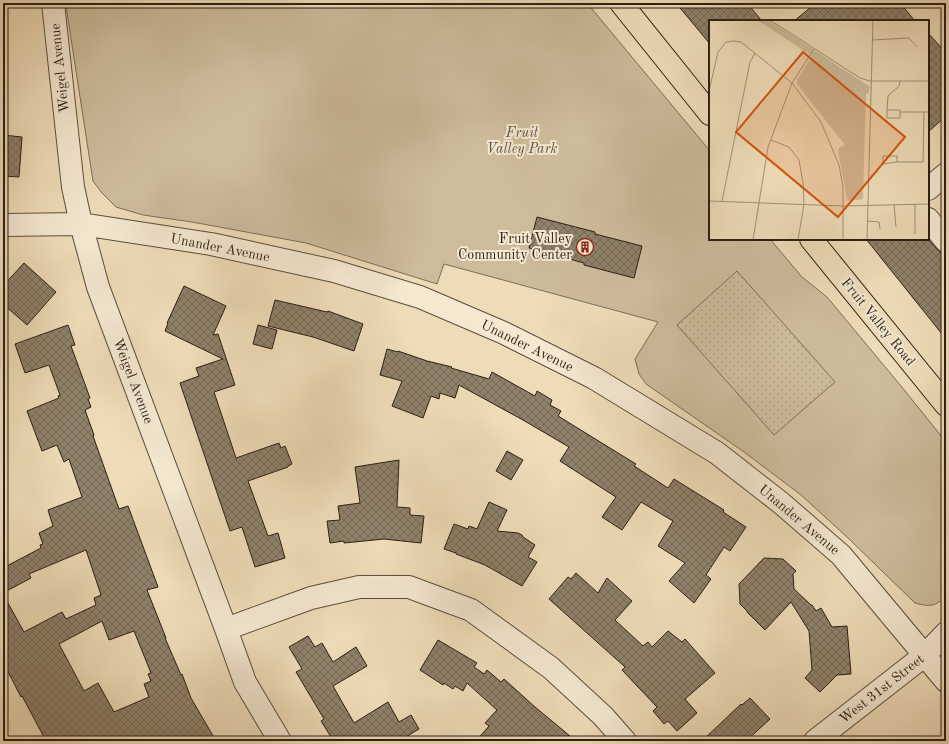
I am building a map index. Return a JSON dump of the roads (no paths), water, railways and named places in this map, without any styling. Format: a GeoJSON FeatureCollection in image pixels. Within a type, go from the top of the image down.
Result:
{"type":"FeatureCollection","features":[{"type":"Feature","properties":{"kind":"main road"},"geometry":{"type":"LineString","coordinates":[[621,3],[709,113]]}},
{"type":"Feature","properties":{"kind":"main road","name":"Fruit Valley Road"},"geometry":{"type":"LineString","coordinates":[[812,240],[946,405]]}},
{"type":"Feature","properties":{"kind":"street","name":"Weigel Avenue"},"geometry":{"type":"LineString","coordinates":[[53,3],[72,188],[98,287],[245,682],[280,741]]}},
{"type":"Feature","properties":{"kind":"street"},"geometry":{"type":"LineString","coordinates":[[929,188],[946,174]]}},
{"type":"Feature","properties":{"kind":"street"},"geometry":{"type":"LineString","coordinates":[[929,220],[946,241]]}},
{"type":"Feature","properties":{"kind":"street","name":"Unander Avenue"},"geometry":{"type":"LineString","coordinates":[[3,225],[81,224],[219,246],[334,271],[420,297],[504,333],[594,378],[717,453],[781,503],[840,555],[946,681]]}},
{"type":"Feature","properties":{"kind":"street"},"geometry":{"type":"LineString","coordinates":[[226,629],[318,596],[358,587],[409,587],[471,610],[551,668],[603,716],[625,741]]}},
{"type":"Feature","properties":{"kind":"street","name":"West 31st Street"},"geometry":{"type":"LineString","coordinates":[[815,741],[925,655],[946,633]]}},
{"type":"Feature","properties":{"kind":"place","name":"Fruit Valley Community Center"},"geometry":{"type":"Point","coordinates":[585,247]}},
{"type":"Feature","properties":{"kind":"park label","name":"Fruit Valley Park"},"geometry":{"type":"Point","coordinates":[522,142]}}]}
